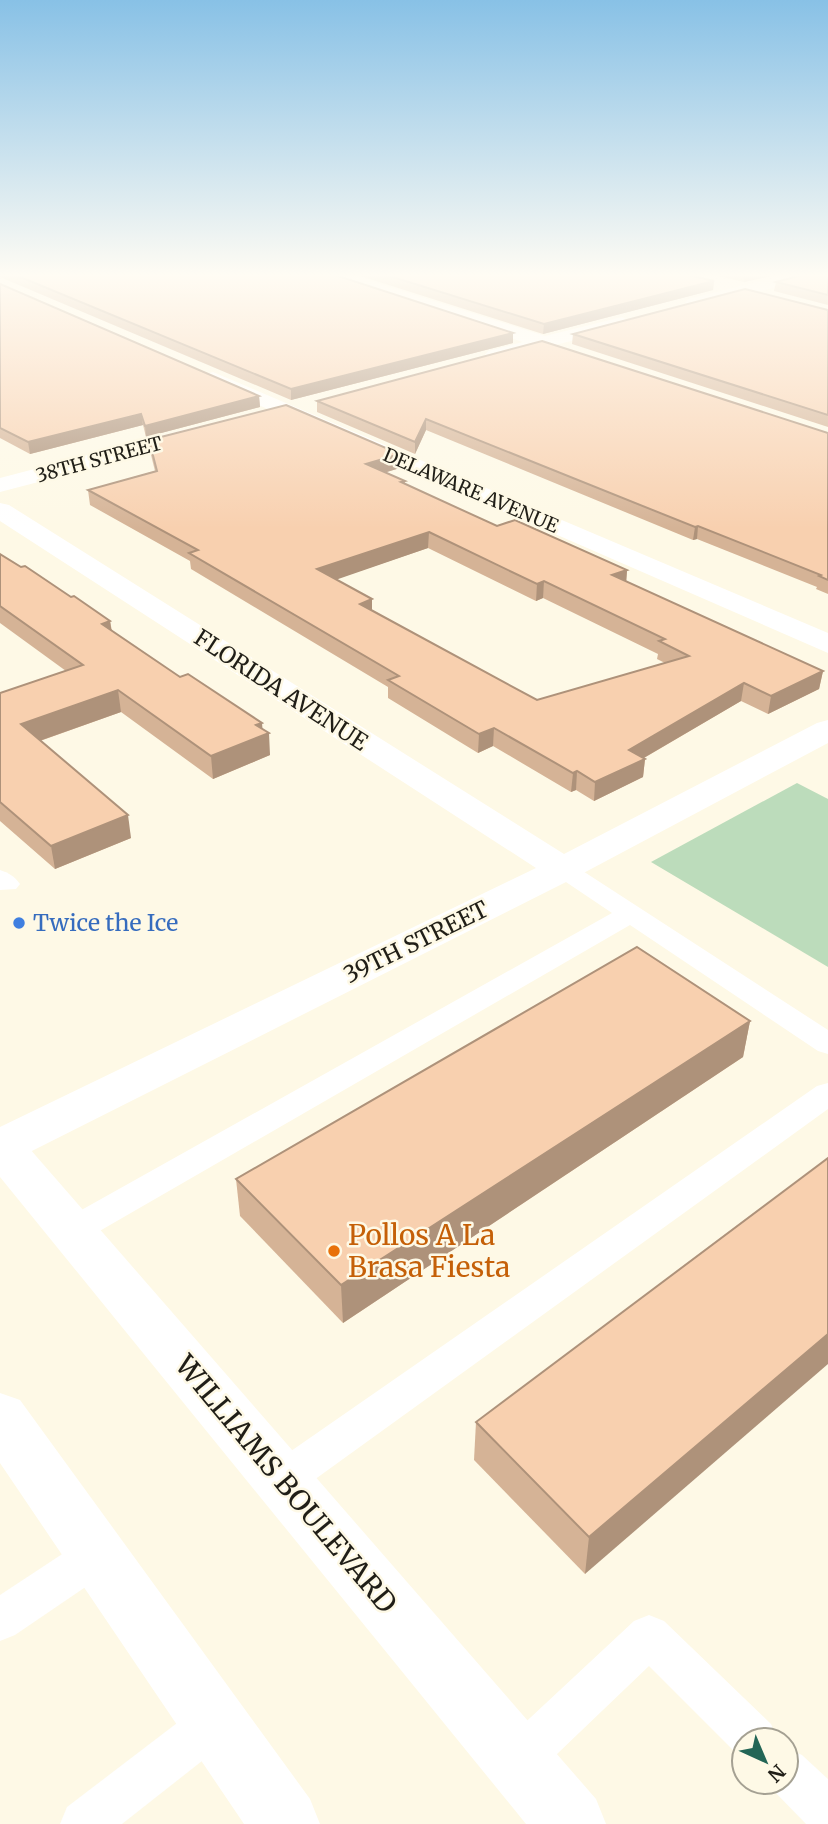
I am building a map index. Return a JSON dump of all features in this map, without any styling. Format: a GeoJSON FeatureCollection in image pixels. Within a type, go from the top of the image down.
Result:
{"type":"FeatureCollection","features":[{"type":"Feature","properties":{"kind":"street","name":"DELAWARE AVENUE"},"geometry":{"type":"LineString","coordinates":[[187,366],[828,644]]}},
{"type":"Feature","properties":{"kind":"street"},"geometry":{"type":"LineString","coordinates":[[260,417],[325,400]]}},
{"type":"Feature","properties":{"kind":"street","name":"38TH STREET"},"geometry":{"type":"LineString","coordinates":[[0,485],[221,427]]}},
{"type":"Feature","properties":{"kind":"street","name":"FLORIDA AVENUE"},"geometry":{"type":"LineString","coordinates":[[0,510],[563,869]]}},
{"type":"Feature","properties":{"kind":"street","name":"39TH STREET"},"geometry":{"type":"LineString","coordinates":[[0,1147],[563,869],[828,730]]}},
{"type":"Feature","properties":{"kind":"street","name":"WILLIAMS BOULEVARD"},"geometry":{"type":"LineString","coordinates":[[0,1147],[571,1824]]}},
{"type":"Feature","properties":{"kind":"street"},"geometry":{"type":"LineString","coordinates":[[0,1417],[285,1824]]}},
{"type":"Feature","properties":{"kind":"lane"},"geometry":{"type":"LineString","coordinates":[[563,869],[828,1044]]}},
{"type":"Feature","properties":{"kind":"lane"},"geometry":{"type":"LineString","coordinates":[[72,1231],[630,914]]}},
{"type":"Feature","properties":{"kind":"lane"},"geometry":{"type":"LineString","coordinates":[[282,1480],[828,1094]]}},
{"type":"Feature","properties":{"kind":"lane"},"geometry":{"type":"LineString","coordinates":[[0,1620],[97,1555]]}},
{"type":"Feature","properties":{"kind":"lane"},"geometry":{"type":"LineString","coordinates":[[518,1760],[649,1636],[741,1726]]}},
{"type":"Feature","properties":{"kind":"lane"},"geometry":{"type":"LineString","coordinates":[[84,1824],[214,1723]]}},
{"type":"Feature","properties":{"kind":"lane"},"geometry":{"type":"LineString","coordinates":[[800,1785],[828,1812]]}},
{"type":"Feature","properties":{"kind":"green space"},"geometry":{"type":"Polygon","coordinates":[[[797,783],[828,799],[828,967],[651,862],[797,783]]]}},
{"type":"Feature","properties":{"kind":"building"},"geometry":{"type":"Polygon","coordinates":[[[0,359],[174,359],[259,396],[145,426],[141,414],[28,442],[0,428],[0,359]]]}},
{"type":"Feature","properties":{"kind":"building"},"geometry":{"type":"Polygon","coordinates":[[[219,359],[409,359],[291,389],[219,359]]]}},
{"type":"Feature","properties":{"kind":"building"},"geometry":{"type":"Polygon","coordinates":[[[474,359],[598,359],[828,433],[828,580],[426,419],[415,442],[317,401],[474,359]]]}},
{"type":"Feature","properties":{"kind":"building"},"geometry":{"type":"Polygon","coordinates":[[[652,359],[828,359],[828,415],[652,359]]]}},
{"type":"Feature","properties":{"kind":"building"},"geometry":{"type":"Polygon","coordinates":[[[286,405],[400,454],[366,464],[405,481],[401,482],[497,526],[515,520],[627,570],[612,575],[823,671],[771,696],[744,683],[629,750],[645,759],[595,782],[577,771],[573,773],[494,728],[479,734],[388,680],[399,676],[189,553],[198,550],[88,490],[157,471],[149,440],[286,405]],[[429,532],[317,569],[372,599],[360,604],[537,700],[689,656],[659,641],[665,639],[544,581],[537,584],[429,532]]]}},
{"type":"Feature","properties":{"kind":"building"},"geometry":{"type":"Polygon","coordinates":[[[0,554],[21,567],[25,566],[71,597],[74,596],[110,621],[102,624],[180,677],[188,674],[262,723],[256,725],[269,733],[211,756],[118,690],[21,724],[128,815],[51,846],[0,802],[0,693],[83,665],[0,606],[0,554]]]}},
{"type":"Feature","properties":{"kind":"building"},"geometry":{"type":"Polygon","coordinates":[[[637,947],[750,1021],[341,1285],[236,1179],[637,947]]]}},
{"type":"Feature","properties":{"kind":"building"},"geometry":{"type":"Polygon","coordinates":[[[828,1158],[828,1334],[589,1537],[476,1422],[828,1158]]]}},
{"type":"Feature","properties":{"kind":"place","name":"Twice the Ice"},"geometry":{"type":"Point","coordinates":[19,923]}},
{"type":"Feature","properties":{"kind":"place","name":"Pollos A La Brasa Fiesta"},"geometry":{"type":"Point","coordinates":[334,1251]}}]}
